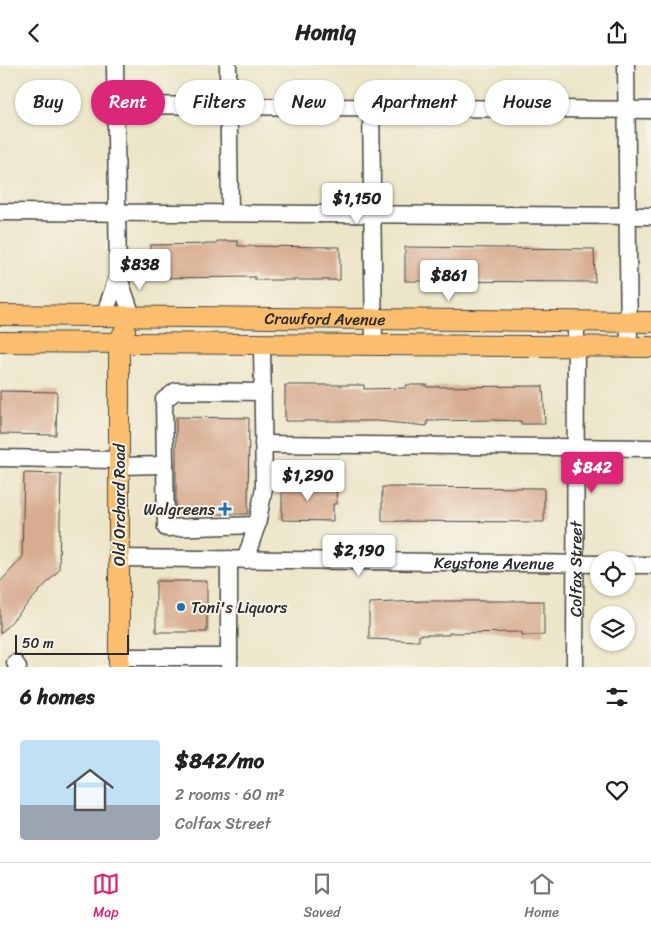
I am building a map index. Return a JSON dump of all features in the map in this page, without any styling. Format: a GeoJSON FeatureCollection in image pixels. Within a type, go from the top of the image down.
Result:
{"type":"FeatureCollection","features":[{"type":"Feature","properties":{"kind":"main road","name":"Crawford Avenue"},"geometry":{"type":"LineString","coordinates":[[0,315],[651,322]]}},
{"type":"Feature","properties":{"kind":"main road","name":"Old Orchard Road"},"geometry":{"type":"LineString","coordinates":[[104,316],[119,342]]}},
{"type":"Feature","properties":{"kind":"main road","name":"Old Orchard Road"},"geometry":{"type":"LineString","coordinates":[[119,662],[119,342],[132,316]]}},
{"type":"Feature","properties":{"kind":"main road","name":"Crawford Avenue"},"geometry":{"type":"LineString","coordinates":[[0,342],[651,347]]}},
{"type":"Feature","properties":{"kind":"street"},"geometry":{"type":"LineString","coordinates":[[115,65],[115,80]]}},
{"type":"Feature","properties":{"kind":"street"},"geometry":{"type":"LineString","coordinates":[[228,65],[228,80]]}},
{"type":"Feature","properties":{"kind":"street"},"geometry":{"type":"LineString","coordinates":[[626,65],[629,347]]}},
{"type":"Feature","properties":{"kind":"street"},"geometry":{"type":"LineString","coordinates":[[264,105],[354,106]]}},
{"type":"Feature","properties":{"kind":"street"},"geometry":{"type":"LineString","coordinates":[[475,108],[651,110]]}},
{"type":"Feature","properties":{"kind":"street"},"geometry":{"type":"LineString","coordinates":[[115,125],[118,275],[132,316]]}},
{"type":"Feature","properties":{"kind":"street"},"geometry":{"type":"LineString","coordinates":[[228,125],[230,212]]}},
{"type":"Feature","properties":{"kind":"street"},"geometry":{"type":"LineString","coordinates":[[371,125],[374,345]]}},
{"type":"Feature","properties":{"kind":"street"},"geometry":{"type":"LineString","coordinates":[[0,212],[117,211],[651,216]]}},
{"type":"Feature","properties":{"kind":"street"},"geometry":{"type":"LineString","coordinates":[[104,316],[118,275]]}},
{"type":"Feature","properties":{"kind":"street","name":"Colfax Street"},"geometry":{"type":"LineString","coordinates":[[575,667],[576,321]]}},
{"type":"Feature","properties":{"kind":"street"},"geometry":{"type":"LineString","coordinates":[[119,662],[229,662],[237,559],[257,525],[264,488],[262,343]]}},
{"type":"Feature","properties":{"kind":"street"},"geometry":{"type":"LineString","coordinates":[[257,525],[166,528],[164,400],[176,391],[263,392]]}},
{"type":"Feature","properties":{"kind":"street"},"geometry":{"type":"LineString","coordinates":[[263,444],[651,448]]}},
{"type":"Feature","properties":{"kind":"street"},"geometry":{"type":"LineString","coordinates":[[0,458],[165,465]]}},
{"type":"Feature","properties":{"kind":"street","name":"Keystone Avenue"},"geometry":{"type":"LineString","coordinates":[[119,558],[590,564]]}},
{"type":"Feature","properties":{"kind":"street"},"geometry":{"type":"LineString","coordinates":[[635,565],[651,565]]}},
{"type":"Feature","properties":{"kind":"building"},"geometry":{"type":"Polygon","coordinates":[[[217,241],[238,241],[238,246],[340,247],[340,280],[255,280],[255,277],[150,278],[150,245],[217,244],[217,241]]]}},
{"type":"Feature","properties":{"kind":"building"},"geometry":{"type":"Polygon","coordinates":[[[405,247],[594,249],[595,282],[405,281],[405,247]]]}},
{"type":"Feature","properties":{"kind":"building"},"geometry":{"type":"Polygon","coordinates":[[[285,385],[364,385],[364,389],[406,388],[406,385],[427,385],[427,387],[543,386],[545,424],[521,424],[521,421],[491,420],[427,421],[427,426],[377,421],[285,421],[285,385]]]}},
{"type":"Feature","properties":{"kind":"building"},"geometry":{"type":"Polygon","coordinates":[[[0,391],[57,392],[56,435],[0,434],[0,391]]]}},
{"type":"Feature","properties":{"kind":"building","name":"Walgreens"},"geometry":{"type":"Polygon","coordinates":[[[176,417],[249,418],[248,514],[176,514],[176,417]]]}},
{"type":"Feature","properties":{"kind":"building"},"geometry":{"type":"Polygon","coordinates":[[[24,473],[61,474],[59,570],[0,634],[0,582],[22,558],[24,473]]]}},
{"type":"Feature","properties":{"kind":"building"},"geometry":{"type":"Polygon","coordinates":[[[282,483],[301,483],[301,486],[336,486],[337,504],[333,504],[333,521],[282,520],[282,483]]]}},
{"type":"Feature","properties":{"kind":"building"},"geometry":{"type":"Polygon","coordinates":[[[382,487],[544,488],[544,522],[382,521],[382,487]]]}},
{"type":"Feature","properties":{"kind":"building","name":"Toni's Liquors"},"geometry":{"type":"Polygon","coordinates":[[[156,581],[207,581],[207,632],[156,632],[156,581]]]}},
{"type":"Feature","properties":{"kind":"building"},"geometry":{"type":"Polygon","coordinates":[[[544,601],[544,635],[522,635],[522,632],[449,633],[449,635],[419,635],[419,641],[369,639],[369,603],[544,601]]]}},
{"type":"Feature","properties":{"kind":"place","name":"Walgreens"},"geometry":{"type":"Point","coordinates":[225,509]}},
{"type":"Feature","properties":{"kind":"place","name":"Toni's Liquors"},"geometry":{"type":"Point","coordinates":[181,607]}}]}
